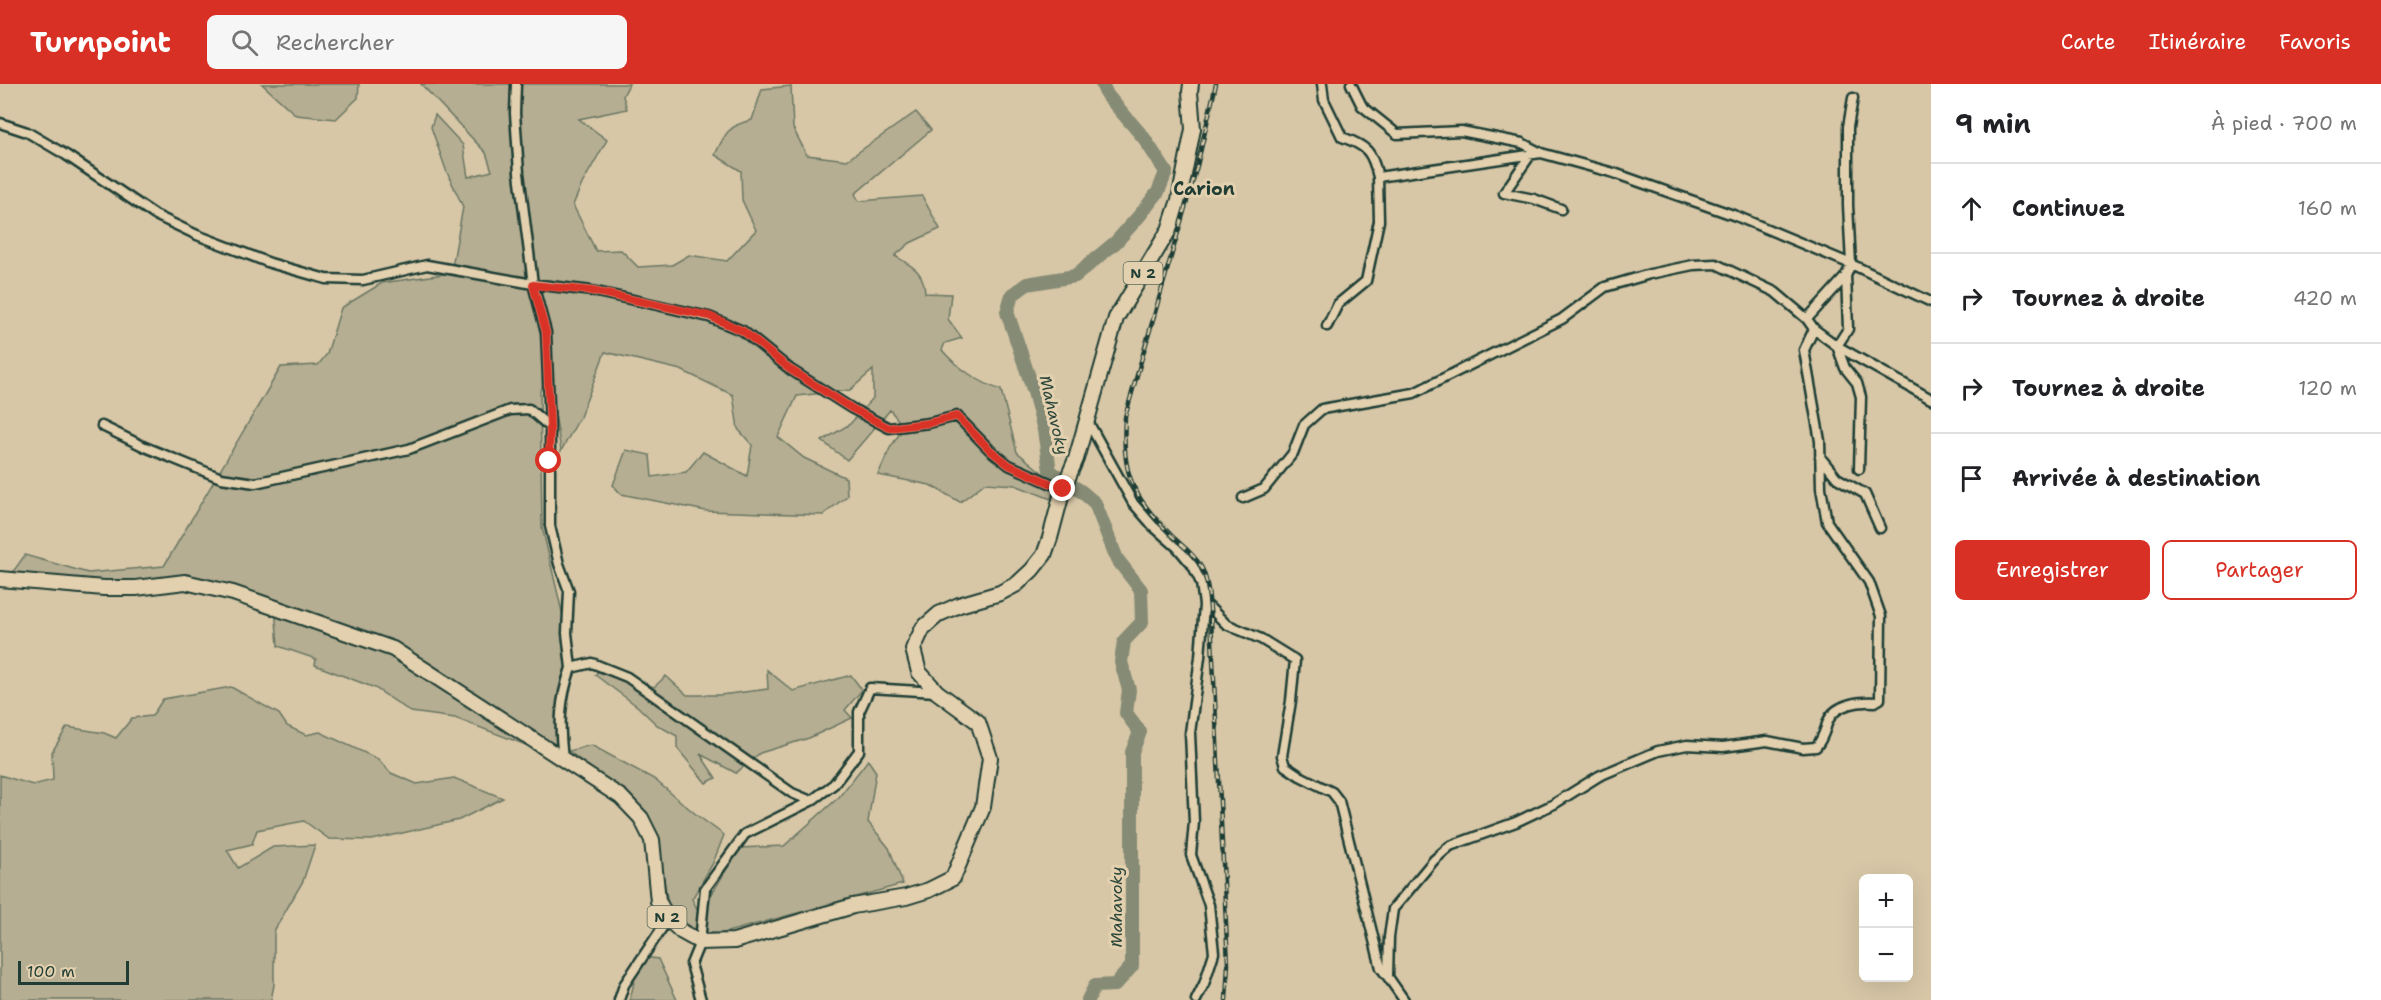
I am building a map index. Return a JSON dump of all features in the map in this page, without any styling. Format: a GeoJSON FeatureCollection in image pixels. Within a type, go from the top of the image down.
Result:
{"type":"FeatureCollection","features":[{"type":"Feature","properties":{"kind":"main road","name":"N 2"},"geometry":{"type":"LineString","coordinates":[[0,579],[104,588],[136,588],[185,582],[233,593],[393,649],[621,797],[641,818],[652,840],[658,900],[668,919],[682,932],[699,942],[734,941],[853,906],[906,897],[929,890],[953,878],[983,807],[990,758],[978,722],[937,692],[919,672],[913,649],[923,628],[939,614],[959,605],[1000,593],[1017,584],[1044,555],[1063,489],[1076,459],[1116,318],[1169,230],[1179,200],[1193,129],[1191,84]]}},
{"type":"Feature","properties":{"kind":"street"},"geometry":{"type":"LineString","coordinates":[[516,84],[515,113],[519,173],[533,285],[546,332],[550,427],[550,526],[559,564],[570,591],[567,633],[571,668],[562,692],[559,723],[563,759]]}},
{"type":"Feature","properties":{"kind":"street"},"geometry":{"type":"LineString","coordinates":[[1322,84],[1324,99],[1342,137],[1357,142],[1373,155],[1378,177],[1379,221],[1366,281],[1338,304],[1327,326]]}},
{"type":"Feature","properties":{"kind":"street"},"geometry":{"type":"LineString","coordinates":[[1351,84],[1362,106],[1397,134],[1461,131],[1522,143],[1541,153],[1614,173],[1736,216],[1851,264],[1931,302]]}},
{"type":"Feature","properties":{"kind":"street"},"geometry":{"type":"LineString","coordinates":[[1807,318],[1846,276],[1851,264],[1848,127],[1853,98]]}},
{"type":"Feature","properties":{"kind":"street"},"geometry":{"type":"LineString","coordinates":[[0,123],[14,126],[37,137],[155,215],[197,235],[270,263],[326,279],[363,280],[427,265],[533,285],[592,291],[709,316],[743,331],[791,370],[851,408],[889,428],[929,423],[957,416],[990,450],[1009,465],[1063,489]]}},
{"type":"Feature","properties":{"kind":"street"},"geometry":{"type":"LineString","coordinates":[[1378,177],[1541,153]]}},
{"type":"Feature","properties":{"kind":"street"},"geometry":{"type":"LineString","coordinates":[[1531,154],[1504,193],[1534,199],[1561,209]]}},
{"type":"Feature","properties":{"kind":"street"},"geometry":{"type":"LineString","coordinates":[[1842,261],[1846,276],[1848,329],[1838,346],[1845,368],[1857,383],[1862,397],[1859,469]]}},
{"type":"Feature","properties":{"kind":"street"},"geometry":{"type":"LineString","coordinates":[[1243,498],[1264,489],[1293,453],[1304,425],[1322,410],[1414,393],[1562,318],[1605,287],[1693,265],[1716,264],[1775,292],[1807,318],[1814,329],[1838,346],[1931,399]]}},
{"type":"Feature","properties":{"kind":"street"},"geometry":{"type":"LineString","coordinates":[[1388,977],[1389,937],[1394,909],[1434,860],[1450,846],[1516,822],[1554,804],[1599,776],[1658,751],[1687,745],[1723,747],[1767,741],[1803,748],[1816,747],[1825,736],[1829,719],[1843,706],[1862,701],[1875,702],[1880,699],[1881,616],[1869,582],[1827,522],[1821,488],[1820,441],[1804,350],[1814,329]]}},
{"type":"Feature","properties":{"kind":"street"},"geometry":{"type":"LineString","coordinates":[[102,426],[145,447],[221,478],[255,483],[409,449],[510,410],[529,409],[550,427]]}},
{"type":"Feature","properties":{"kind":"street"},"geometry":{"type":"LineString","coordinates":[[1087,420],[1133,503],[1152,526],[1193,566],[1201,583],[1204,605],[1190,733],[1194,822],[1191,855],[1209,905],[1214,953],[1196,1000]]}},
{"type":"Feature","properties":{"kind":"street"},"geometry":{"type":"LineString","coordinates":[[1820,457],[1837,478],[1865,494],[1880,528]]}},
{"type":"Feature","properties":{"kind":"street"},"geometry":{"type":"LineString","coordinates":[[1204,605],[1226,624],[1261,639],[1294,660],[1291,701],[1282,756],[1285,766],[1332,792],[1339,801],[1381,968],[1404,1000]]}},
{"type":"Feature","properties":{"kind":"street"},"geometry":{"type":"LineString","coordinates":[[571,668],[592,663],[627,677],[784,787],[811,801]]}},
{"type":"Feature","properties":{"kind":"street"},"geometry":{"type":"LineString","coordinates":[[701,1000],[691,964],[699,942],[705,889],[745,834],[811,801],[834,784],[859,751],[859,712],[870,688],[937,692]]}},
{"type":"Feature","properties":{"kind":"street"},"geometry":{"type":"LineString","coordinates":[[619,1000],[624,985],[668,919]]}},
{"type":"Feature","properties":{"kind":"shaded area"},"geometry":{"type":"Polygon","coordinates":[[[262,84],[359,84],[358,98],[336,119],[296,115],[262,84]]]}},
{"type":"Feature","properties":{"kind":"shaded area"},"geometry":{"type":"Polygon","coordinates":[[[421,84],[629,84],[623,96],[627,109],[579,119],[607,140],[573,205],[596,251],[621,250],[638,267],[672,265],[689,255],[727,261],[756,230],[742,200],[741,171],[715,155],[721,142],[732,128],[752,120],[762,89],[791,86],[793,128],[807,155],[847,160],[916,112],[931,130],[855,194],[859,201],[922,196],[940,229],[910,243],[895,256],[912,266],[920,274],[925,293],[951,294],[948,319],[962,338],[945,343],[942,350],[969,374],[1001,390],[1017,452],[1055,483],[1051,499],[1015,485],[985,483],[960,502],[930,485],[878,475],[890,448],[904,427],[890,410],[847,460],[822,441],[850,424],[873,398],[873,370],[850,390],[797,396],[778,437],[804,458],[846,478],[847,496],[823,515],[706,511],[621,494],[613,485],[626,450],[650,455],[652,477],[686,472],[703,452],[747,476],[752,445],[738,429],[733,395],[681,370],[605,352],[580,417],[561,451],[549,376],[540,391],[542,527],[567,633],[571,668],[559,723],[563,759],[455,718],[411,712],[375,688],[315,665],[316,659],[278,646],[275,608],[233,593],[7,580],[25,555],[88,573],[164,566],[281,367],[318,365],[327,354],[341,308],[382,283],[451,273],[463,207],[446,170],[431,127],[435,115],[463,145],[468,177],[492,171],[486,153],[421,84]]]}},
{"type":"Feature","properties":{"kind":"shaded area"},"geometry":{"type":"Polygon","coordinates":[[[602,667],[654,687],[666,676],[687,695],[720,695],[768,689],[767,670],[793,691],[851,675],[862,690],[845,710],[852,718],[809,738],[760,753],[736,773],[700,754],[716,778],[706,783],[677,748],[677,736],[657,725],[637,706],[595,675],[602,667]]]}},
{"type":"Feature","properties":{"kind":"shaded area"},"geometry":{"type":"Polygon","coordinates":[[[231,687],[279,714],[287,726],[306,735],[320,732],[378,759],[391,773],[417,784],[454,778],[503,798],[459,820],[372,840],[329,839],[304,821],[257,830],[252,844],[227,850],[238,868],[273,847],[315,845],[303,881],[274,931],[274,985],[271,1000],[0,1000],[0,775],[33,785],[53,780],[52,752],[67,727],[104,733],[116,738],[132,718],[152,716],[163,699],[231,687]]]}},
{"type":"Feature","properties":{"kind":"shaded area"},"geometry":{"type":"Polygon","coordinates":[[[591,745],[654,779],[724,835],[713,863],[692,899],[700,914],[739,848],[784,846],[839,797],[868,760],[876,772],[868,822],[889,848],[903,884],[720,934],[693,931],[668,903],[656,837],[643,811],[569,751],[591,745]]]}},
{"type":"Feature","properties":{"kind":"shaded area"},"geometry":{"type":"Polygon","coordinates":[[[645,957],[658,959],[677,1000],[630,1000],[636,973],[645,957]]]}},
{"type":"Feature","properties":{"kind":"waterway","name":"Mahavoky"},"geometry":{"type":"LineString","coordinates":[[1088,1000],[1095,986],[1115,985],[1132,966],[1132,752],[1140,732],[1126,713],[1129,690],[1121,662],[1124,641],[1142,622],[1141,590],[1117,559],[1095,503],[1050,471],[1044,430],[1034,392],[1007,312],[1012,295],[1027,284],[1075,276],[1116,242],[1158,192],[1166,172],[1144,138],[1107,95],[1102,84]]}},
{"type":"Feature","properties":{"kind":"railway"},"geometry":{"type":"LineString","coordinates":[[1216,84],[1197,166],[1125,417],[1124,437],[1128,469],[1138,495],[1157,521],[1197,561],[1207,584],[1211,619],[1228,964],[1226,1000]]}},
{"type":"Feature","properties":{"kind":"district","name":"Carion"},"geometry":{"type":"Point","coordinates":[1204,189]}},
{"type":"Feature","properties":{"kind":"route"},"geometry":{"type":"LineString","coordinates":[[549,461],[550,405],[546,372],[546,332],[533,285],[592,291],[709,316],[743,331],[791,370],[851,408],[889,428],[929,423],[957,416],[990,450],[1009,465],[1063,489]]}}]}
